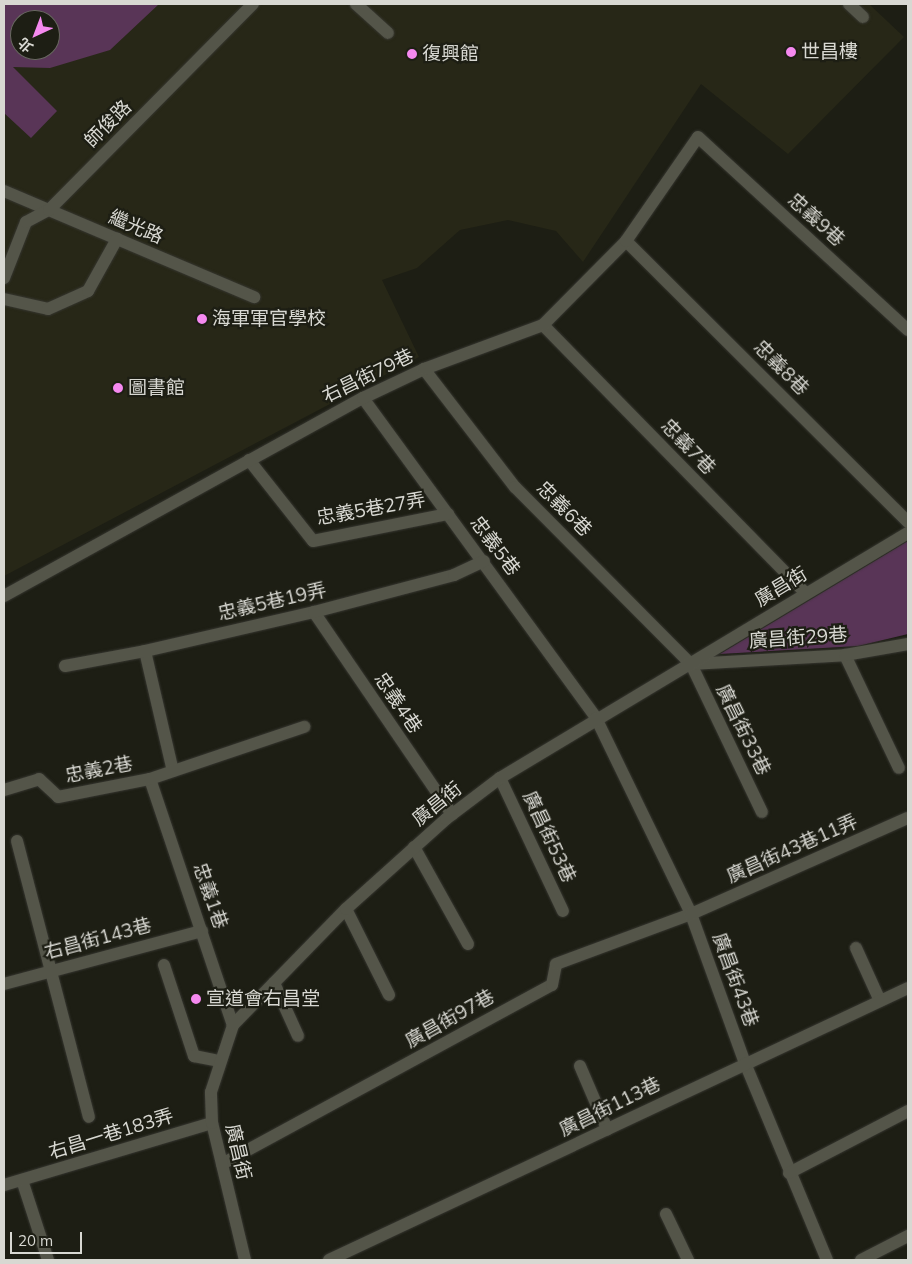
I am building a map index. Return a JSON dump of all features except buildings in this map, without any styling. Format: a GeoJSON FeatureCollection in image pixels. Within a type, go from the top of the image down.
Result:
{"type":"FeatureCollection","features":[{"type":"Feature","properties":{"kind":"street","name":"師俊路"},"geometry":{"type":"LineString","coordinates":[[4,278],[26,222],[49,210],[254,4]]}},
{"type":"Feature","properties":{"kind":"street"},"geometry":{"type":"LineString","coordinates":[[356,4],[388,33]]}},
{"type":"Feature","properties":{"kind":"street"},"geometry":{"type":"LineString","coordinates":[[849,4],[863,17]]}},
{"type":"Feature","properties":{"kind":"street","name":"右昌街79巷"},"geometry":{"type":"LineString","coordinates":[[4,596],[363,398],[424,369],[543,325],[626,241],[698,137]]}},
{"type":"Feature","properties":{"kind":"street","name":"忠義9巷"},"geometry":{"type":"LineString","coordinates":[[698,137],[908,330]]}},
{"type":"Feature","properties":{"kind":"street","name":"繼光路"},"geometry":{"type":"LineString","coordinates":[[4,191],[254,297]]}},
{"type":"Feature","properties":{"kind":"street"},"geometry":{"type":"LineString","coordinates":[[4,299],[48,309],[88,291],[117,239]]}},
{"type":"Feature","properties":{"kind":"street","name":"忠義8巷"},"geometry":{"type":"LineString","coordinates":[[626,241],[908,522]]}},
{"type":"Feature","properties":{"kind":"street","name":"忠義7巷"},"geometry":{"type":"LineString","coordinates":[[543,325],[806,594]]}},
{"type":"Feature","properties":{"kind":"street","name":"忠義6巷"},"geometry":{"type":"LineString","coordinates":[[424,369],[515,487],[691,664]]}},
{"type":"Feature","properties":{"kind":"street","name":"忠義5巷"},"geometry":{"type":"LineString","coordinates":[[363,398],[484,561],[596,718]]}},
{"type":"Feature","properties":{"kind":"street","name":"忠義5巷27弄"},"geometry":{"type":"LineString","coordinates":[[249,460],[313,541],[448,514]]}},
{"type":"Feature","properties":{"kind":"street","name":"廣昌街"},"geometry":{"type":"LineString","coordinates":[[245,1260],[212,1123],[211,1092],[219,1060],[233,1025],[346,910],[414,847],[452,814],[500,778],[596,718],[691,664],[908,533]]}},
{"type":"Feature","properties":{"kind":"street","name":"忠義5巷19弄"},"geometry":{"type":"LineString","coordinates":[[65,666],[146,651],[314,612],[454,576],[484,561]]}},
{"type":"Feature","properties":{"kind":"street","name":"忠義4巷"},"geometry":{"type":"LineString","coordinates":[[314,612],[452,814]]}},
{"type":"Feature","properties":{"kind":"street","name":"廣昌街29巷"},"geometry":{"type":"LineString","coordinates":[[691,664],[845,655],[908,644]]}},
{"type":"Feature","properties":{"kind":"street"},"geometry":{"type":"LineString","coordinates":[[146,651],[173,771]]}},
{"type":"Feature","properties":{"kind":"street"},"geometry":{"type":"LineString","coordinates":[[845,655],[899,768]]}},
{"type":"Feature","properties":{"kind":"street","name":"廣昌街33巷"},"geometry":{"type":"LineString","coordinates":[[691,664],[762,812]]}},
{"type":"Feature","properties":{"kind":"street","name":"廣昌街43巷"},"geometry":{"type":"LineString","coordinates":[[596,718],[691,914],[745,1063],[827,1260]]}},
{"type":"Feature","properties":{"kind":"street"},"geometry":{"type":"LineString","coordinates":[[150,779],[304,727]]}},
{"type":"Feature","properties":{"kind":"street","name":"廣昌街53巷"},"geometry":{"type":"LineString","coordinates":[[500,778],[563,911]]}},
{"type":"Feature","properties":{"kind":"street","name":"忠義2巷"},"geometry":{"type":"LineString","coordinates":[[4,790],[39,779],[58,797],[150,779]]}},
{"type":"Feature","properties":{"kind":"street","name":"忠義1巷"},"geometry":{"type":"LineString","coordinates":[[150,779],[233,1025]]}},
{"type":"Feature","properties":{"kind":"street","name":"廣昌街43巷11弄"},"geometry":{"type":"LineString","coordinates":[[691,914],[908,818]]}},
{"type":"Feature","properties":{"kind":"street"},"geometry":{"type":"LineString","coordinates":[[17,841],[89,1117]]}},
{"type":"Feature","properties":{"kind":"street"},"geometry":{"type":"LineString","coordinates":[[414,847],[468,944]]}},
{"type":"Feature","properties":{"kind":"street"},"geometry":{"type":"LineString","coordinates":[[346,910],[389,995]]}},
{"type":"Feature","properties":{"kind":"street","name":"廣昌街97巷"},"geometry":{"type":"LineString","coordinates":[[222,1164],[552,985],[556,964],[691,914]]}},
{"type":"Feature","properties":{"kind":"street","name":"右昌街143巷"},"geometry":{"type":"LineString","coordinates":[[4,984],[202,930]]}},
{"type":"Feature","properties":{"kind":"street"},"geometry":{"type":"LineString","coordinates":[[856,948],[880,1001]]}},
{"type":"Feature","properties":{"kind":"street"},"geometry":{"type":"LineString","coordinates":[[164,965],[194,1056],[219,1060]]}},
{"type":"Feature","properties":{"kind":"street"},"geometry":{"type":"LineString","coordinates":[[274,984],[298,1036]]}},
{"type":"Feature","properties":{"kind":"street","name":"廣昌街113巷"},"geometry":{"type":"LineString","coordinates":[[329,1260],[908,988]]}},
{"type":"Feature","properties":{"kind":"street"},"geometry":{"type":"LineString","coordinates":[[580,1066],[607,1129]]}},
{"type":"Feature","properties":{"kind":"street"},"geometry":{"type":"LineString","coordinates":[[789,1172],[908,1111]]}},
{"type":"Feature","properties":{"kind":"street","name":"右昌一巷183弄"},"geometry":{"type":"LineString","coordinates":[[4,1186],[212,1123]]}},
{"type":"Feature","properties":{"kind":"street"},"geometry":{"type":"LineString","coordinates":[[22,1180],[48,1260]]}},
{"type":"Feature","properties":{"kind":"street"},"geometry":{"type":"LineString","coordinates":[[666,1214],[688,1260]]}},
{"type":"Feature","properties":{"kind":"street"},"geometry":{"type":"LineString","coordinates":[[861,1260],[908,1236]]}},
{"type":"Feature","properties":{"kind":"shaded area","name":"海軍軍官學校"},"geometry":{"type":"Polygon","coordinates":[[[4,4],[869,4],[904,37],[788,154],[701,84],[583,262],[556,231],[508,220],[460,230],[417,268],[382,280],[419,357],[4,576],[4,4]]]}},
{"type":"Feature","properties":{"kind":"shaded area"},"geometry":{"type":"Polygon","coordinates":[[[4,4],[159,4],[110,50],[50,68],[13,67],[57,111],[31,138],[4,113],[4,4]]]}},
{"type":"Feature","properties":{"kind":"shaded area"},"geometry":{"type":"Polygon","coordinates":[[[908,541],[908,634],[858,646],[720,654],[908,541]]]}},
{"type":"Feature","properties":{"kind":"place","name":"世昌樓"},"geometry":{"type":"Point","coordinates":[791,52]}},
{"type":"Feature","properties":{"kind":"place","name":"復興館"},"geometry":{"type":"Point","coordinates":[412,54]}},
{"type":"Feature","properties":{"kind":"place","name":"海軍軍官學校"},"geometry":{"type":"Point","coordinates":[202,319]}},
{"type":"Feature","properties":{"kind":"place","name":"圖書館"},"geometry":{"type":"Point","coordinates":[118,388]}},
{"type":"Feature","properties":{"kind":"place","name":"宣道會右昌堂"},"geometry":{"type":"Point","coordinates":[196,999]}}]}
